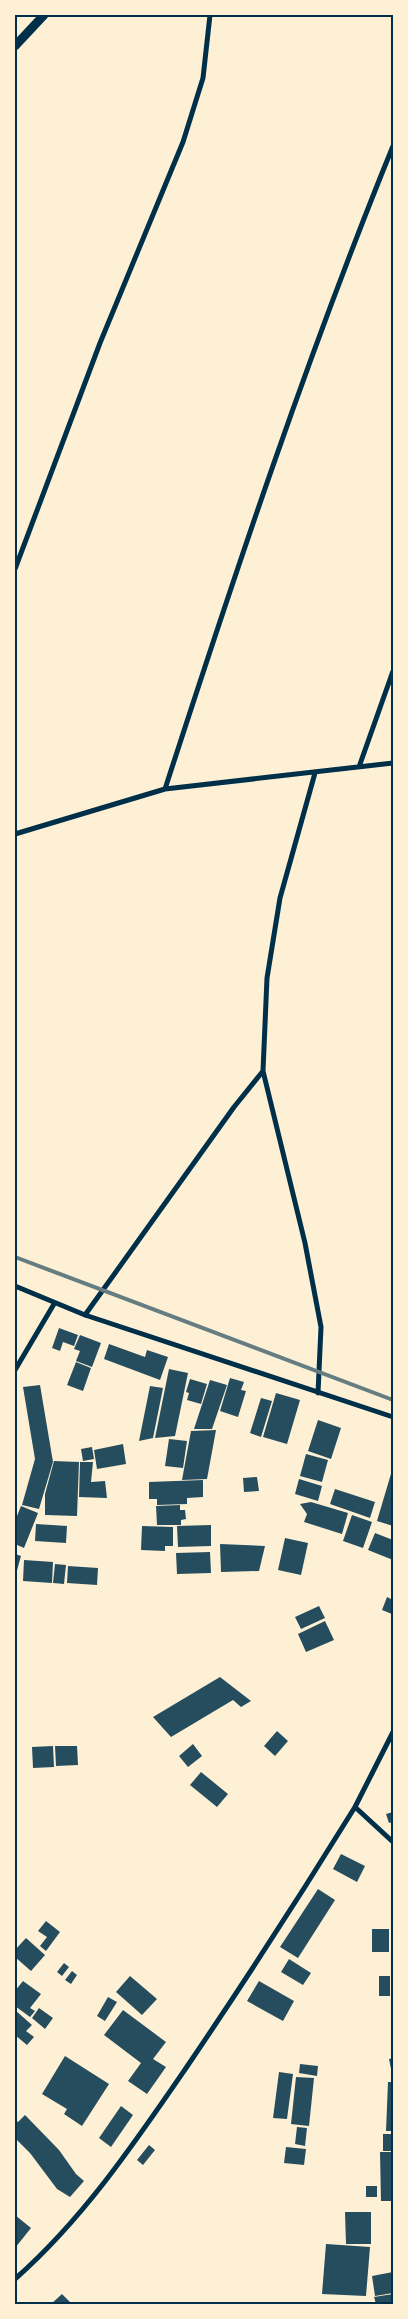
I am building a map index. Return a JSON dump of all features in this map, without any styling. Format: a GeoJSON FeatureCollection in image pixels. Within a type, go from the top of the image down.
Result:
{"type":"FeatureCollection","features":[{"type":"Feature","properties":{"kind":"street"},"geometry":{"type":"LineString","coordinates":[[15,46],[44,15]]}},
{"type":"Feature","properties":{"kind":"street"},"geometry":{"type":"LineString","coordinates":[[15,569],[100,343],[183,142],[203,78],[210,15]]}},
{"type":"Feature","properties":{"kind":"street"},"geometry":{"type":"LineString","coordinates":[[165,790],[249,532],[366,212],[393,146]]}},
{"type":"Feature","properties":{"kind":"street"},"geometry":{"type":"LineString","coordinates":[[359,767],[393,671]]}},
{"type":"Feature","properties":{"kind":"street"},"geometry":{"type":"LineString","coordinates":[[15,834],[165,790],[393,764]]}},
{"type":"Feature","properties":{"kind":"street"},"geometry":{"type":"LineString","coordinates":[[315,773],[280,898],[267,978],[263,1071],[305,1243],[321,1328],[318,1393]]}},
{"type":"Feature","properties":{"kind":"street"},"geometry":{"type":"LineString","coordinates":[[85,1315],[234,1107],[263,1071]]}},
{"type":"Feature","properties":{"kind":"street"},"geometry":{"type":"LineString","coordinates":[[15,1286],[54,1304],[85,1315],[393,1417]]}},
{"type":"Feature","properties":{"kind":"street"},"geometry":{"type":"LineString","coordinates":[[15,1370],[54,1304]]}},
{"type":"Feature","properties":{"kind":"street"},"geometry":{"type":"LineString","coordinates":[[15,2279],[36,2261],[73,2220],[150,2121],[267,1950],[355,1807],[393,1732]]}},
{"type":"Feature","properties":{"kind":"street"},"geometry":{"type":"LineString","coordinates":[[355,1807],[393,1842]]}},
{"type":"Feature","properties":{"kind":"building"},"geometry":{"type":"Polygon","coordinates":[[[59,1328],[78,1335],[74,1346],[63,1342],[60,1351],[52,1348],[59,1328]]]}},
{"type":"Feature","properties":{"kind":"building"},"geometry":{"type":"Polygon","coordinates":[[[80,1335],[101,1343],[92,1367],[76,1361],[80,1351],[74,1349],[80,1335]]]}},
{"type":"Feature","properties":{"kind":"building"},"geometry":{"type":"Polygon","coordinates":[[[109,1344],[145,1357],[147,1350],[168,1357],[160,1380],[104,1359],[109,1344]]]}},
{"type":"Feature","properties":{"kind":"building"},"geometry":{"type":"Polygon","coordinates":[[[76,1362],[91,1368],[83,1391],[67,1385],[76,1362]]]}},
{"type":"Feature","properties":{"kind":"building"},"geometry":{"type":"Polygon","coordinates":[[[169,1369],[188,1373],[175,1436],[155,1438],[169,1369]]]}},
{"type":"Feature","properties":{"kind":"building"},"geometry":{"type":"Polygon","coordinates":[[[230,1378],[244,1382],[241,1390],[246,1391],[238,1417],[220,1411],[230,1378]]]}},
{"type":"Feature","properties":{"kind":"building"},"geometry":{"type":"Polygon","coordinates":[[[190,1379],[207,1384],[201,1404],[187,1400],[189,1393],[186,1392],[190,1379]]]}},
{"type":"Feature","properties":{"kind":"building"},"geometry":{"type":"Polygon","coordinates":[[[210,1380],[227,1385],[212,1429],[194,1429],[210,1380]]]}},
{"type":"Feature","properties":{"kind":"building"},"geometry":{"type":"Polygon","coordinates":[[[40,1385],[53,1462],[39,1509],[22,1505],[35,1459],[23,1387],[40,1385]]]}},
{"type":"Feature","properties":{"kind":"building"},"geometry":{"type":"Polygon","coordinates":[[[150,1386],[163,1388],[153,1438],[139,1441],[150,1386]]]}},
{"type":"Feature","properties":{"kind":"building"},"geometry":{"type":"Polygon","coordinates":[[[276,1393],[300,1400],[287,1444],[263,1437],[276,1393]]]}},
{"type":"Feature","properties":{"kind":"building"},"geometry":{"type":"Polygon","coordinates":[[[261,1398],[272,1401],[261,1437],[250,1433],[261,1398]]]}},
{"type":"Feature","properties":{"kind":"building"},"geometry":{"type":"Polygon","coordinates":[[[318,1420],[341,1428],[331,1459],[308,1451],[318,1420]]]}},
{"type":"Feature","properties":{"kind":"building"},"geometry":{"type":"Polygon","coordinates":[[[216,1430],[207,1479],[182,1480],[191,1431],[216,1430]]]}},
{"type":"Feature","properties":{"kind":"building"},"geometry":{"type":"Polygon","coordinates":[[[169,1439],[187,1441],[183,1468],[165,1466],[169,1439]]]}},
{"type":"Feature","properties":{"kind":"building"},"geometry":{"type":"Polygon","coordinates":[[[123,1444],[126,1464],[97,1469],[94,1450],[123,1444]]]}},
{"type":"Feature","properties":{"kind":"building"},"geometry":{"type":"Polygon","coordinates":[[[92,1447],[94,1459],[83,1461],[81,1449],[92,1447]]]}},
{"type":"Feature","properties":{"kind":"building"},"geometry":{"type":"Polygon","coordinates":[[[306,1454],[328,1460],[322,1482],[300,1476],[306,1454]]]}},
{"type":"Feature","properties":{"kind":"building"},"geometry":{"type":"Polygon","coordinates":[[[54,1461],[79,1462],[77,1516],[45,1515],[45,1494],[54,1461]]]}},
{"type":"Feature","properties":{"kind":"building"},"geometry":{"type":"Polygon","coordinates":[[[80,1462],[93,1462],[91,1482],[105,1481],[107,1498],[79,1497],[80,1462]]]}},
{"type":"Feature","properties":{"kind":"building"},"geometry":{"type":"Polygon","coordinates":[[[393,1467],[393,1526],[377,1521],[393,1467]]]}},
{"type":"Feature","properties":{"kind":"building"},"geometry":{"type":"Polygon","coordinates":[[[257,1477],[259,1491],[244,1492],[243,1478],[257,1477]]]}},
{"type":"Feature","properties":{"kind":"building"},"geometry":{"type":"Polygon","coordinates":[[[299,1479],[322,1486],[318,1501],[295,1494],[299,1479]]]}},
{"type":"Feature","properties":{"kind":"building"},"geometry":{"type":"Polygon","coordinates":[[[203,1480],[203,1497],[187,1498],[187,1504],[157,1505],[157,1499],[149,1499],[149,1482],[203,1480]]]}},
{"type":"Feature","properties":{"kind":"building"},"geometry":{"type":"Polygon","coordinates":[[[335,1489],[375,1502],[370,1518],[330,1504],[335,1489]]]}},
{"type":"Feature","properties":{"kind":"building"},"geometry":{"type":"Polygon","coordinates":[[[311,1502],[348,1513],[342,1534],[304,1522],[307,1514],[300,1504],[311,1502]]]}},
{"type":"Feature","properties":{"kind":"building"},"geometry":{"type":"Polygon","coordinates":[[[180,1505],[180,1510],[185,1510],[186,1519],[181,1520],[181,1525],[157,1525],[156,1506],[180,1505]]]}},
{"type":"Feature","properties":{"kind":"building"},"geometry":{"type":"Polygon","coordinates":[[[21,1506],[38,1513],[24,1548],[15,1544],[15,1521],[21,1506]]]}},
{"type":"Feature","properties":{"kind":"building"},"geometry":{"type":"Polygon","coordinates":[[[352,1515],[372,1522],[363,1548],[343,1541],[352,1515]]]}},
{"type":"Feature","properties":{"kind":"building"},"geometry":{"type":"Polygon","coordinates":[[[36,1524],[67,1526],[66,1543],[35,1541],[36,1524]]]}},
{"type":"Feature","properties":{"kind":"building"},"geometry":{"type":"Polygon","coordinates":[[[211,1525],[211,1546],[178,1547],[177,1526],[211,1525]]]}},
{"type":"Feature","properties":{"kind":"building"},"geometry":{"type":"Polygon","coordinates":[[[142,1526],[173,1527],[173,1546],[165,1546],[165,1551],[141,1550],[142,1526]]]}},
{"type":"Feature","properties":{"kind":"building"},"geometry":{"type":"Polygon","coordinates":[[[375,1533],[393,1540],[393,1560],[368,1550],[375,1533]]]}},
{"type":"Feature","properties":{"kind":"building"},"geometry":{"type":"Polygon","coordinates":[[[285,1538],[308,1543],[301,1575],[278,1570],[285,1538]]]}},
{"type":"Feature","properties":{"kind":"building"},"geometry":{"type":"Polygon","coordinates":[[[220,1544],[265,1546],[259,1571],[221,1572],[220,1544]]]}},
{"type":"Feature","properties":{"kind":"building"},"geometry":{"type":"Polygon","coordinates":[[[210,1552],[211,1573],[177,1574],[176,1553],[210,1552]]]}},
{"type":"Feature","properties":{"kind":"building"},"geometry":{"type":"Polygon","coordinates":[[[15,1554],[21,1556],[16,1574],[15,1574],[15,1554]]]}},
{"type":"Feature","properties":{"kind":"building"},"geometry":{"type":"Polygon","coordinates":[[[24,1560],[53,1562],[52,1583],[23,1581],[24,1560]]]}},
{"type":"Feature","properties":{"kind":"building"},"geometry":{"type":"Polygon","coordinates":[[[55,1564],[66,1565],[64,1584],[53,1583],[55,1564]]]}},
{"type":"Feature","properties":{"kind":"building"},"geometry":{"type":"Polygon","coordinates":[[[68,1566],[98,1568],[97,1585],[67,1583],[68,1566]]]}},
{"type":"Feature","properties":{"kind":"building"},"geometry":{"type":"Polygon","coordinates":[[[387,1597],[393,1600],[392,1614],[382,1610],[387,1597]]]}},
{"type":"Feature","properties":{"kind":"building"},"geometry":{"type":"Polygon","coordinates":[[[319,1606],[325,1618],[301,1629],[295,1617],[319,1606]]]}},
{"type":"Feature","properties":{"kind":"building"},"geometry":{"type":"Polygon","coordinates":[[[325,1621],[334,1640],[306,1652],[298,1634],[325,1621]]]}},
{"type":"Feature","properties":{"kind":"building"},"geometry":{"type":"Polygon","coordinates":[[[220,1677],[251,1701],[241,1707],[233,1700],[171,1737],[153,1717],[220,1677]]]}},
{"type":"Feature","properties":{"kind":"building"},"geometry":{"type":"Polygon","coordinates":[[[277,1731],[288,1741],[275,1756],[264,1746],[277,1731]]]}},
{"type":"Feature","properties":{"kind":"building"},"geometry":{"type":"Polygon","coordinates":[[[193,1744],[202,1756],[188,1767],[179,1756],[193,1744]]]}},
{"type":"Feature","properties":{"kind":"building"},"geometry":{"type":"Polygon","coordinates":[[[53,1746],[54,1767],[33,1768],[32,1747],[53,1746]]]}},
{"type":"Feature","properties":{"kind":"building"},"geometry":{"type":"Polygon","coordinates":[[[55,1746],[77,1746],[78,1765],[56,1766],[55,1746]]]}},
{"type":"Feature","properties":{"kind":"building"},"geometry":{"type":"Polygon","coordinates":[[[201,1772],[228,1794],[217,1807],[190,1785],[201,1772]]]}},
{"type":"Feature","properties":{"kind":"building"},"geometry":{"type":"Polygon","coordinates":[[[393,1812],[393,1822],[389,1823],[386,1814],[393,1812]]]}},
{"type":"Feature","properties":{"kind":"building"},"geometry":{"type":"Polygon","coordinates":[[[341,1854],[365,1866],[357,1882],[333,1869],[341,1854]]]}},
{"type":"Feature","properties":{"kind":"building"},"geometry":{"type":"Polygon","coordinates":[[[318,1889],[335,1900],[298,1958],[280,1947],[318,1889]]]}},
{"type":"Feature","properties":{"kind":"building"},"geometry":{"type":"Polygon","coordinates":[[[46,1921],[60,1932],[46,1951],[40,1946],[47,1937],[38,1931],[46,1921]]]}},
{"type":"Feature","properties":{"kind":"building"},"geometry":{"type":"Polygon","coordinates":[[[372,1929],[389,1929],[389,1952],[372,1952],[372,1929]]]}},
{"type":"Feature","properties":{"kind":"building"},"geometry":{"type":"Polygon","coordinates":[[[26,1938],[45,1955],[31,1971],[15,1957],[15,1950],[26,1938]]]}},
{"type":"Feature","properties":{"kind":"building"},"geometry":{"type":"Polygon","coordinates":[[[289,1959],[311,1973],[303,1985],[281,1972],[289,1959]]]}},
{"type":"Feature","properties":{"kind":"building"},"geometry":{"type":"Polygon","coordinates":[[[64,1963],[69,1967],[62,1976],[57,1972],[64,1963]]]}},
{"type":"Feature","properties":{"kind":"building"},"geometry":{"type":"Polygon","coordinates":[[[72,1971],[77,1975],[71,1984],[65,1980],[72,1971]]]}},
{"type":"Feature","properties":{"kind":"building"},"geometry":{"type":"Polygon","coordinates":[[[130,1976],[157,1999],[142,2015],[116,1992],[130,1976]]]}},
{"type":"Feature","properties":{"kind":"building"},"geometry":{"type":"Polygon","coordinates":[[[379,1976],[390,1976],[390,1996],[379,1996],[379,1976]]]}},
{"type":"Feature","properties":{"kind":"building"},"geometry":{"type":"Polygon","coordinates":[[[23,1981],[41,1994],[30,2008],[35,2011],[30,2017],[15,2006],[15,1991],[23,1981]]]}},
{"type":"Feature","properties":{"kind":"building"},"geometry":{"type":"Polygon","coordinates":[[[259,1981],[294,2001],[283,2021],[247,2001],[259,1981]]]}},
{"type":"Feature","properties":{"kind":"building"},"geometry":{"type":"Polygon","coordinates":[[[108,1997],[117,2002],[105,2021],[97,2016],[108,1997]]]}},
{"type":"Feature","properties":{"kind":"building"},"geometry":{"type":"Polygon","coordinates":[[[39,2008],[53,2018],[45,2029],[32,2018],[39,2008]]]}},
{"type":"Feature","properties":{"kind":"building"},"geometry":{"type":"Polygon","coordinates":[[[15,2010],[32,2025],[26,2031],[34,2037],[27,2045],[15,2035],[15,2010]]]}},
{"type":"Feature","properties":{"kind":"building"},"geometry":{"type":"Polygon","coordinates":[[[123,2010],[166,2042],[153,2059],[166,2067],[147,2094],[128,2081],[141,2063],[104,2035],[123,2010]]]}},
{"type":"Feature","properties":{"kind":"building"},"geometry":{"type":"Polygon","coordinates":[[[65,2056],[109,2084],[82,2126],[64,2114],[67,2109],[42,2094],[65,2056]]]}},
{"type":"Feature","properties":{"kind":"building"},"geometry":{"type":"Polygon","coordinates":[[[393,2058],[393,2074],[392,2074],[389,2059],[393,2058]]]}},
{"type":"Feature","properties":{"kind":"building"},"geometry":{"type":"Polygon","coordinates":[[[300,2064],[318,2066],[317,2076],[299,2073],[300,2064]]]}},
{"type":"Feature","properties":{"kind":"building"},"geometry":{"type":"Polygon","coordinates":[[[279,2072],[293,2074],[287,2119],[273,2118],[279,2072]]]}},
{"type":"Feature","properties":{"kind":"building"},"geometry":{"type":"Polygon","coordinates":[[[296,2077],[314,2078],[309,2126],[291,2124],[296,2077]]]}},
{"type":"Feature","properties":{"kind":"building"},"geometry":{"type":"Polygon","coordinates":[[[388,2082],[393,2082],[393,2131],[386,2131],[388,2082]]]}},
{"type":"Feature","properties":{"kind":"building"},"geometry":{"type":"Polygon","coordinates":[[[121,2106],[133,2115],[111,2147],[99,2138],[121,2106]]]}},
{"type":"Feature","properties":{"kind":"building"},"geometry":{"type":"Polygon","coordinates":[[[25,2115],[59,2150],[76,2174],[84,2181],[70,2197],[57,2189],[30,2153],[15,2138],[15,2119],[18,2122],[25,2115]]]}},
{"type":"Feature","properties":{"kind":"building"},"geometry":{"type":"Polygon","coordinates":[[[297,2127],[307,2128],[305,2146],[295,2144],[297,2127]]]}},
{"type":"Feature","properties":{"kind":"building"},"geometry":{"type":"Polygon","coordinates":[[[383,2134],[393,2134],[393,2151],[383,2151],[383,2134]]]}},
{"type":"Feature","properties":{"kind":"building"},"geometry":{"type":"Polygon","coordinates":[[[149,2145],[155,2150],[143,2165],[137,2160],[149,2145]]]}},
{"type":"Feature","properties":{"kind":"building"},"geometry":{"type":"Polygon","coordinates":[[[286,2147],[306,2149],[304,2165],[284,2163],[286,2147]]]}},
{"type":"Feature","properties":{"kind":"building"},"geometry":{"type":"Polygon","coordinates":[[[380,2152],[393,2152],[393,2201],[381,2201],[380,2152]]]}},
{"type":"Feature","properties":{"kind":"building"},"geometry":{"type":"Polygon","coordinates":[[[366,2186],[377,2186],[377,2197],[366,2197],[366,2186]]]}},
{"type":"Feature","properties":{"kind":"building"},"geometry":{"type":"Polygon","coordinates":[[[345,2212],[371,2212],[371,2244],[346,2244],[345,2212]]]}},
{"type":"Feature","properties":{"kind":"building"},"geometry":{"type":"Polygon","coordinates":[[[15,2215],[31,2228],[15,2248],[15,2215]]]}},
{"type":"Feature","properties":{"kind":"building"},"geometry":{"type":"Polygon","coordinates":[[[326,2244],[370,2247],[366,2296],[322,2294],[326,2244]]]}},
{"type":"Feature","properties":{"kind":"building"},"geometry":{"type":"Polygon","coordinates":[[[393,2272],[393,2293],[375,2296],[372,2276],[393,2272]]]}},
{"type":"Feature","properties":{"kind":"building"},"geometry":{"type":"Polygon","coordinates":[[[62,2294],[72,2304],[51,2304],[62,2294]]]}},
{"type":"Feature","properties":{"kind":"building"},"geometry":{"type":"Polygon","coordinates":[[[393,2294],[393,2304],[376,2304],[374,2297],[393,2294]]]}},
{"type":"Feature","properties":{"kind":"railway"},"geometry":{"type":"LineString","coordinates":[[15,1257],[393,1400]]}}]}
